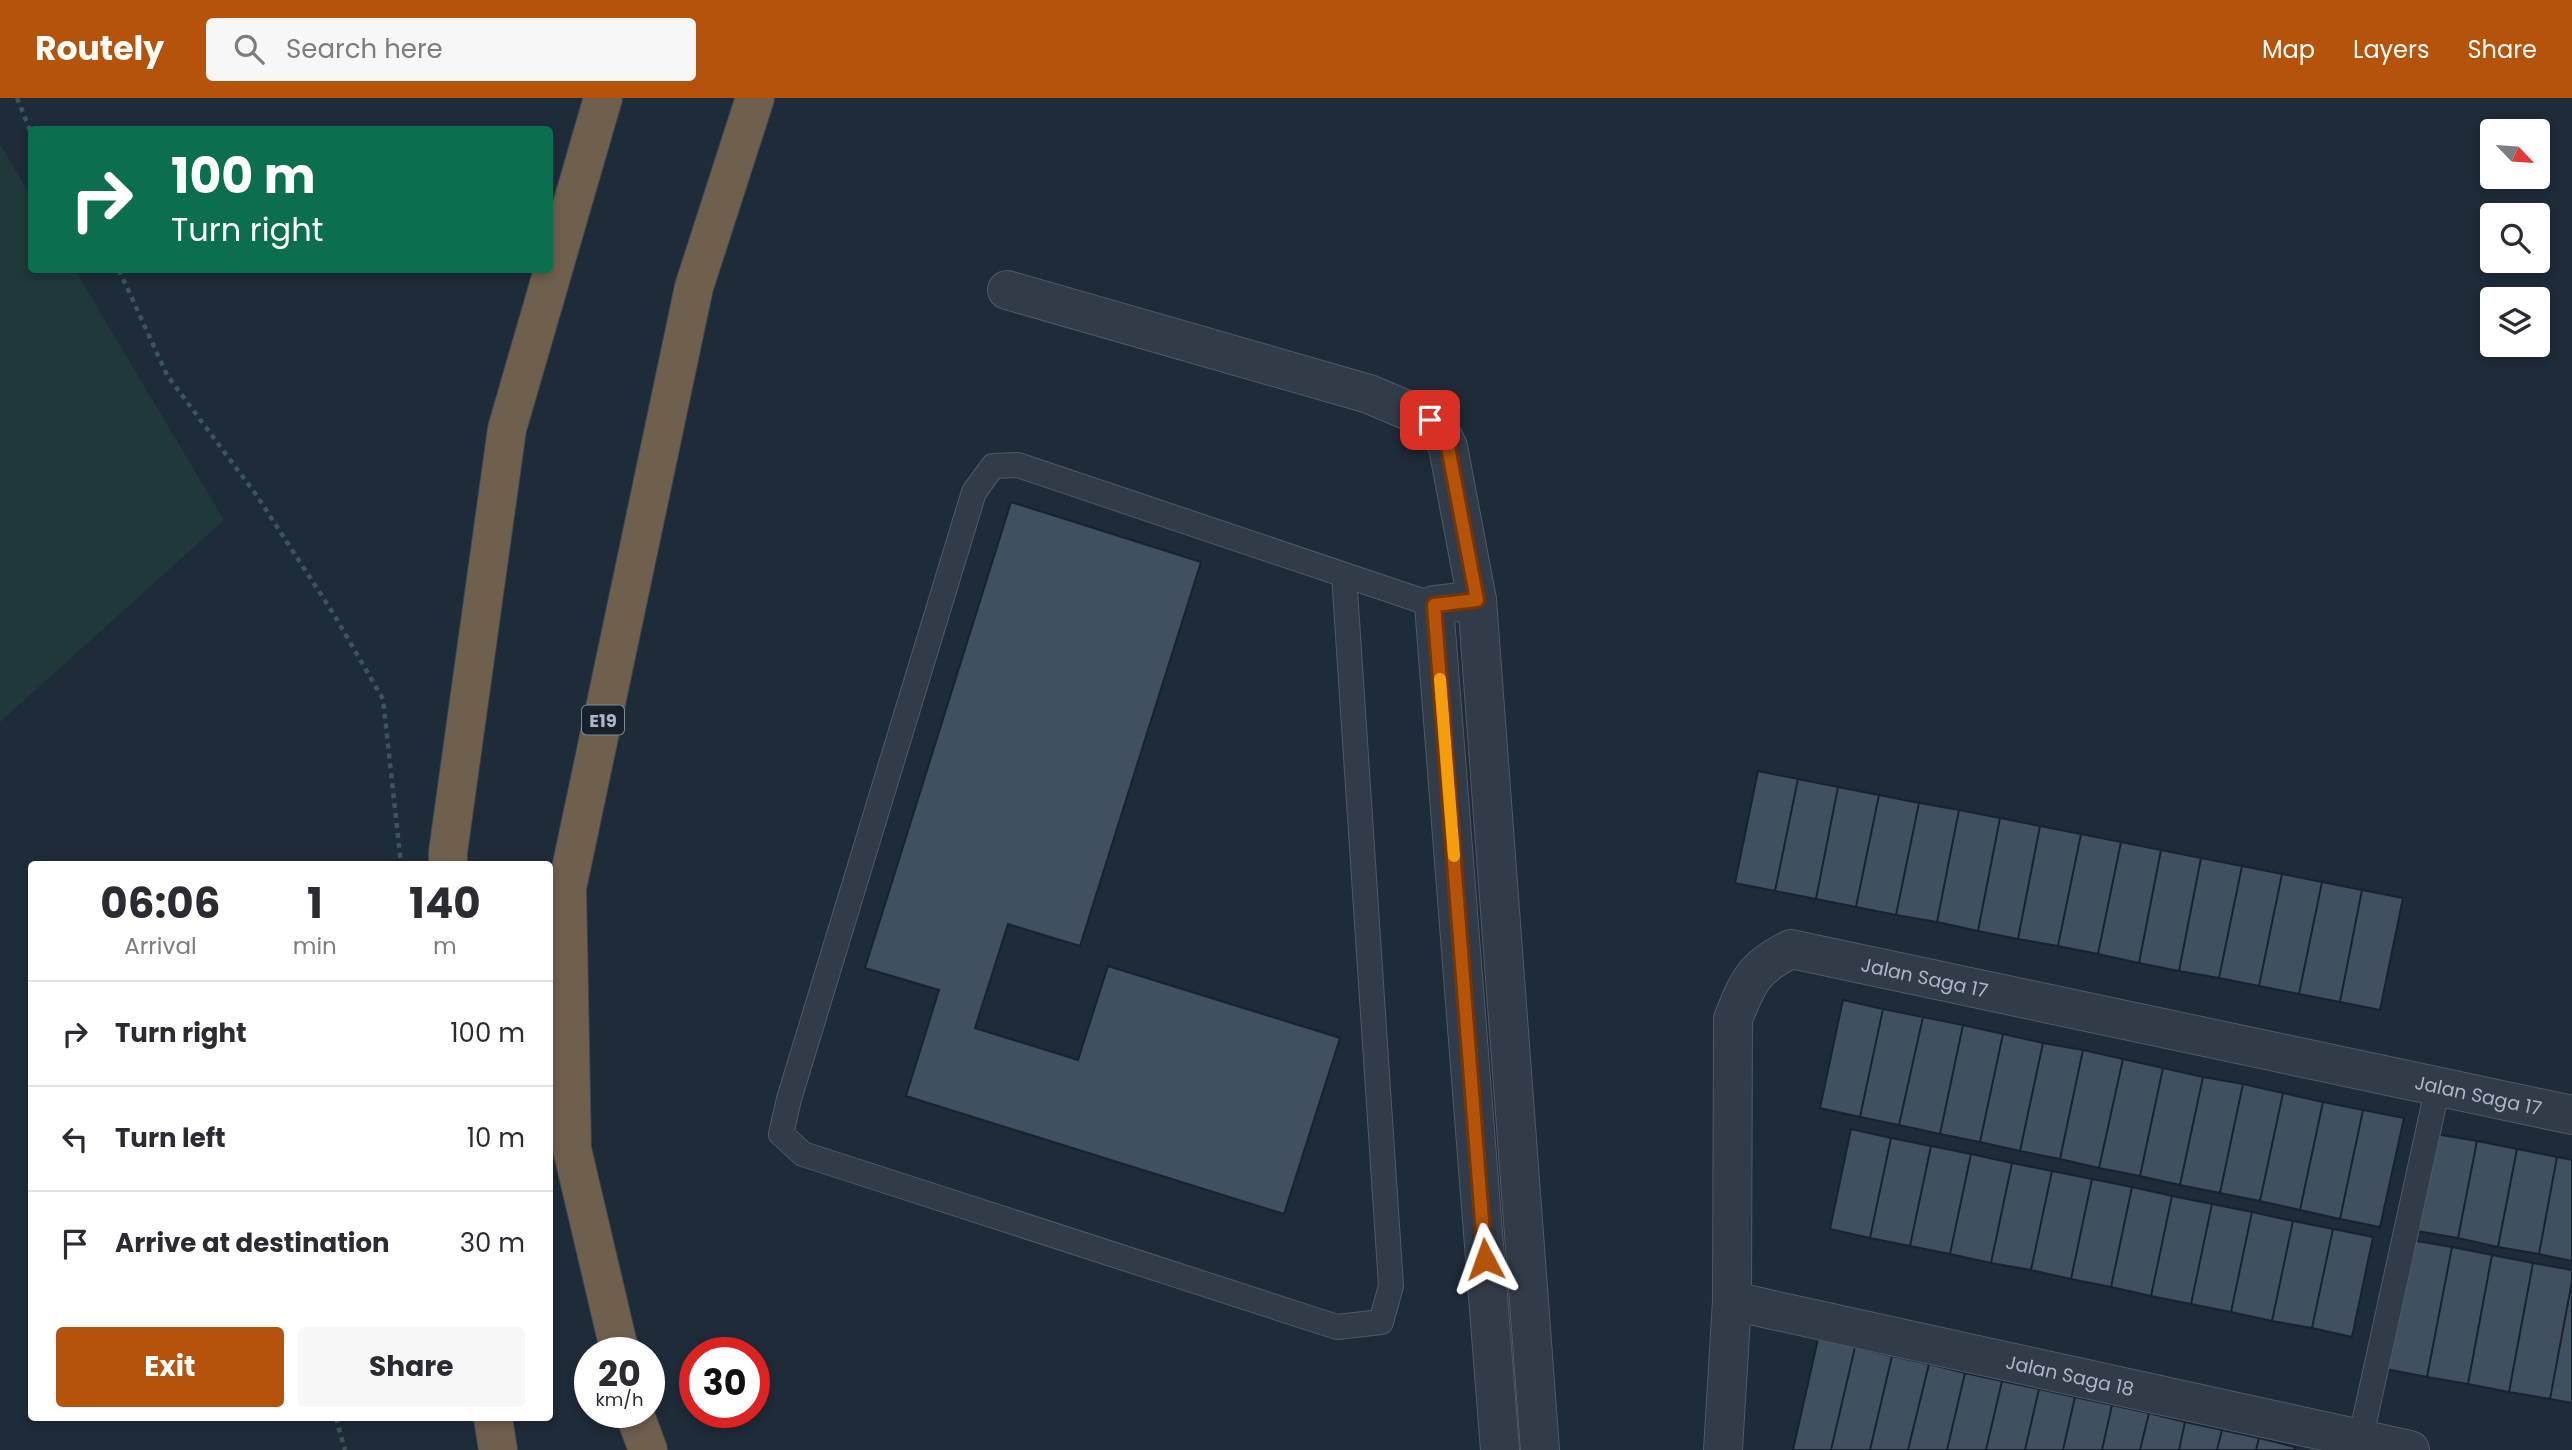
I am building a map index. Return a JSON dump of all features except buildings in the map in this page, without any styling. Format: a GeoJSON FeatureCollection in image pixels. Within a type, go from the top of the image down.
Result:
{"type":"FeatureCollection","features":[{"type":"Feature","properties":{"kind":"highway"},"geometry":{"type":"LineString","coordinates":[[553,270],[603,98]]}},
{"type":"Feature","properties":{"kind":"highway","name":"E19"},"geometry":{"type":"LineString","coordinates":[[616,1337],[572,1149],[567,888],[694,287],[755,98]]}},
{"type":"Feature","properties":{"kind":"highway"},"geometry":{"type":"LineString","coordinates":[[448,861],[507,429],[552,273]]}},
{"type":"Feature","properties":{"kind":"highway"},"geometry":{"type":"LineString","coordinates":[[493,1421],[498,1450]]}},
{"type":"Feature","properties":{"kind":"highway"},"geometry":{"type":"LineString","coordinates":[[640,1428],[648,1450]]}},
{"type":"Feature","properties":{"kind":"street"},"geometry":{"type":"LineString","coordinates":[[1007,290],[1369,394],[1430,420],[1448,447],[1477,600],[1540,1450]]}},
{"type":"Feature","properties":{"kind":"street"},"geometry":{"type":"LineString","coordinates":[[1477,600],[1434,605],[1500,1450]]}},
{"type":"Feature","properties":{"kind":"street","name":"Jalan Saga 17"},"geometry":{"type":"LineString","coordinates":[[1723,1450],[1732,1301],[1733,1019],[1743,993],[1756,972],[1791,949],[2572,1115]]}},
{"type":"Feature","properties":{"kind":"street","name":"Jalan Saga 18"},"geometry":{"type":"LineString","coordinates":[[1732,1301],[2359,1445],[2410,1450]]}},
{"type":"Feature","properties":{"kind":"lane"},"geometry":{"type":"LineString","coordinates":[[1344,575],[1391,1286],[1381,1322],[1337,1326],[803,1154],[781,1134],[789,1099],[974,492],[993,466],[1018,465],[1434,605]]}},
{"type":"Feature","properties":{"kind":"lane"},"geometry":{"type":"LineString","coordinates":[[2359,1445],[2438,1086]]}},
{"type":"Feature","properties":{"kind":"path"},"geometry":{"type":"LineString","coordinates":[[17,98],[28,126]]}},
{"type":"Feature","properties":{"kind":"path"},"geometry":{"type":"LineString","coordinates":[[119,273],[167,374],[257,496],[333,613],[383,699],[401,861]]}},
{"type":"Feature","properties":{"kind":"path"},"geometry":{"type":"LineString","coordinates":[[337,1421],[345,1450]]}},
{"type":"Feature","properties":{"kind":"green space"},"geometry":{"type":"Polygon","coordinates":[[[0,144],[28,192],[28,273],[77,273],[224,520],[0,722],[0,144]]]}},
{"type":"Feature","properties":{"kind":"slow traffic"},"geometry":{"type":"LineString","coordinates":[[1440,679],[1454,856]]}},
{"type":"Feature","properties":{"kind":"route"},"geometry":{"type":"LineString","coordinates":[[1430,420],[1448,447],[1477,600],[1434,605],[1485,1259]]}}]}
